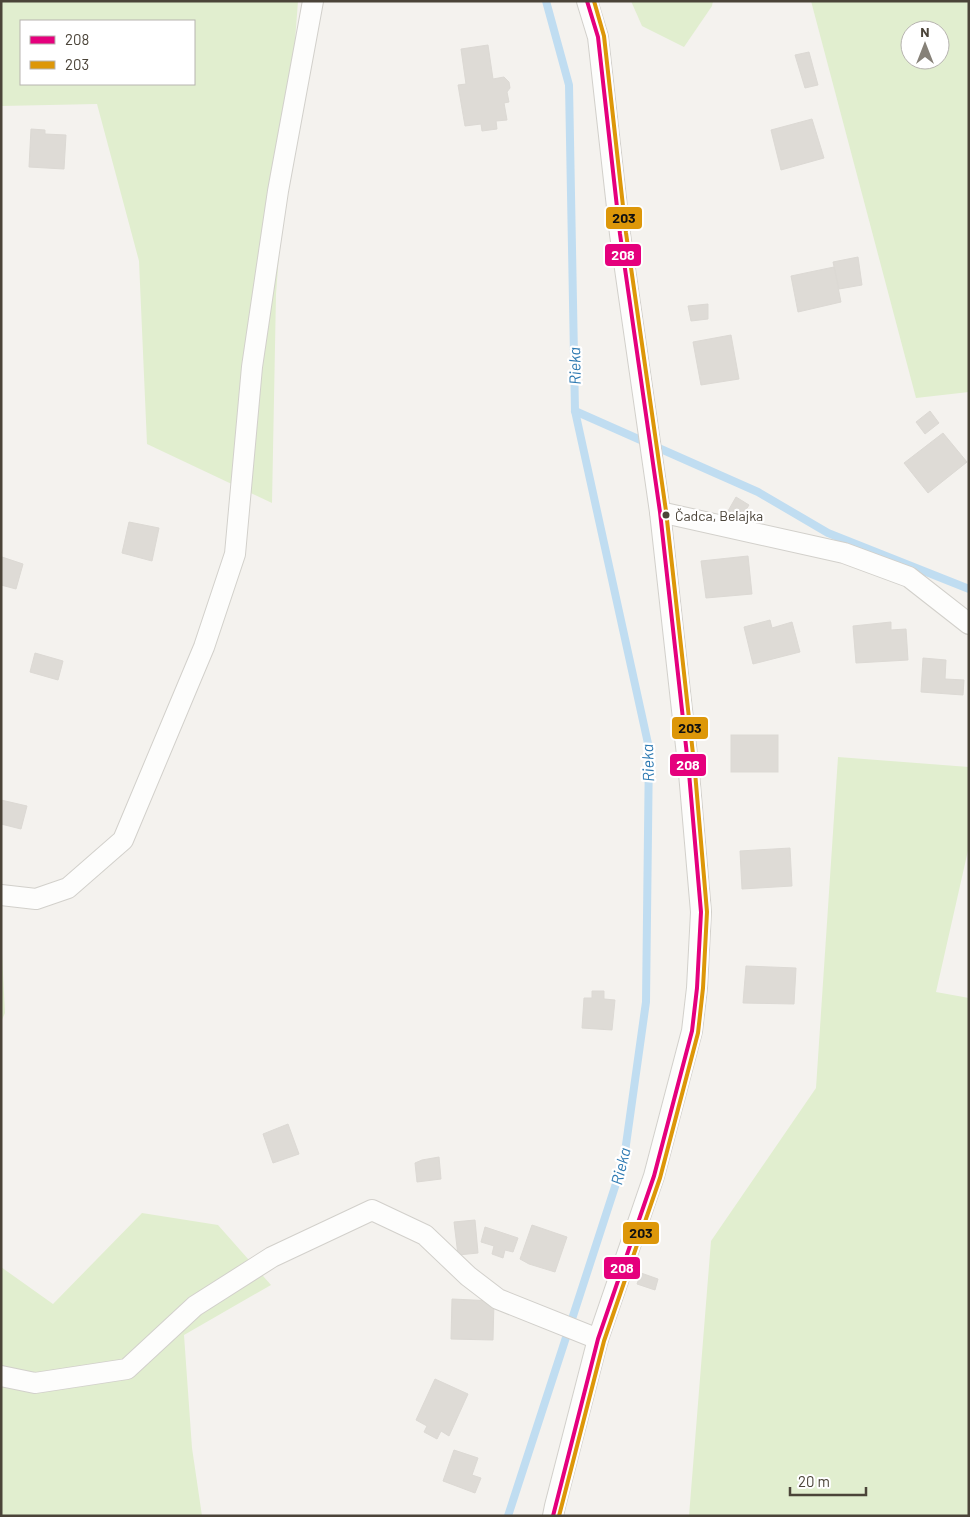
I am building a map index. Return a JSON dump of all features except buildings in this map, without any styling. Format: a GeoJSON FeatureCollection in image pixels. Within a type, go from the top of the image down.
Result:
{"type":"FeatureCollection","features":[{"type":"Feature","properties":{"kind":"street"},"geometry":{"type":"LineString","coordinates":[[1,895],[36,899],[68,888],[123,840],[204,646],[235,554],[254,358],[278,191],[314,1]]}},
{"type":"Feature","properties":{"kind":"street"},"geometry":{"type":"LineString","coordinates":[[553,1516],[598,1339],[654,1176],[692,1031],[698,988],[701,912],[690,773],[654,464],[620,234],[598,37],[587,1]]}},
{"type":"Feature","properties":{"kind":"street"},"geometry":{"type":"LineString","coordinates":[[660,512],[844,552],[909,577],[969,624]]}},
{"type":"Feature","properties":{"kind":"street"},"geometry":{"type":"LineString","coordinates":[[1,1376],[35,1383],[127,1369],[195,1306],[272,1256],[372,1210],[425,1235],[468,1276],[498,1299],[598,1339]]}},
{"type":"Feature","properties":{"kind":"green space"},"geometry":{"type":"Polygon","coordinates":[[[1,1],[298,1],[276,294],[272,503],[147,444],[139,261],[97,104],[1,106],[1,1]]]}},
{"type":"Feature","properties":{"kind":"green space"},"geometry":{"type":"Polygon","coordinates":[[[631,1],[713,1],[712,6],[684,47],[642,26],[631,1]]]}},
{"type":"Feature","properties":{"kind":"green space"},"geometry":{"type":"Polygon","coordinates":[[[811,1],[969,1],[969,392],[916,398],[811,1]]]}},
{"type":"Feature","properties":{"kind":"green space"},"geometry":{"type":"Polygon","coordinates":[[[838,757],[969,767],[969,846],[936,992],[969,998],[969,1516],[689,1516],[711,1241],[816,1088],[838,757]]]}},
{"type":"Feature","properties":{"kind":"green space"},"geometry":{"type":"Polygon","coordinates":[[[1,934],[5,1013],[1,1022],[1,934]]]}},
{"type":"Feature","properties":{"kind":"green space"},"geometry":{"type":"Polygon","coordinates":[[[142,1213],[218,1225],[271,1285],[184,1335],[192,1448],[202,1516],[1,1516],[1,1267],[53,1304],[142,1213]]]}},
{"type":"Feature","properties":{"kind":"waterway","name":"Rieka"},"geometry":{"type":"LineString","coordinates":[[508,1516],[624,1159],[646,1002],[649,748],[575,411],[569,85],[546,1]]}},
{"type":"Feature","properties":{"kind":"waterway"},"geometry":{"type":"LineString","coordinates":[[575,411],[758,492],[828,533],[969,589]]}},
{"type":"Feature","properties":{"kind":"transit line","name":"208"},"geometry":{"type":"LineString","coordinates":[[553,1516],[598,1339],[654,1176],[692,1031],[697,988],[701,912],[689,773],[660,512],[620,234],[598,37],[587,1]]}},
{"type":"Feature","properties":{"kind":"transit line","name":"203"},"geometry":{"type":"LineString","coordinates":[[559,1516],[604,1341],[660,1178],[698,1033],[703,988],[707,912],[695,772],[666,511],[626,233],[604,36],[594,1]]}},
{"type":"Feature","properties":{"kind":"place","name":"Čadca, Belajka"},"geometry":{"type":"Point","coordinates":[666,515]}}]}
